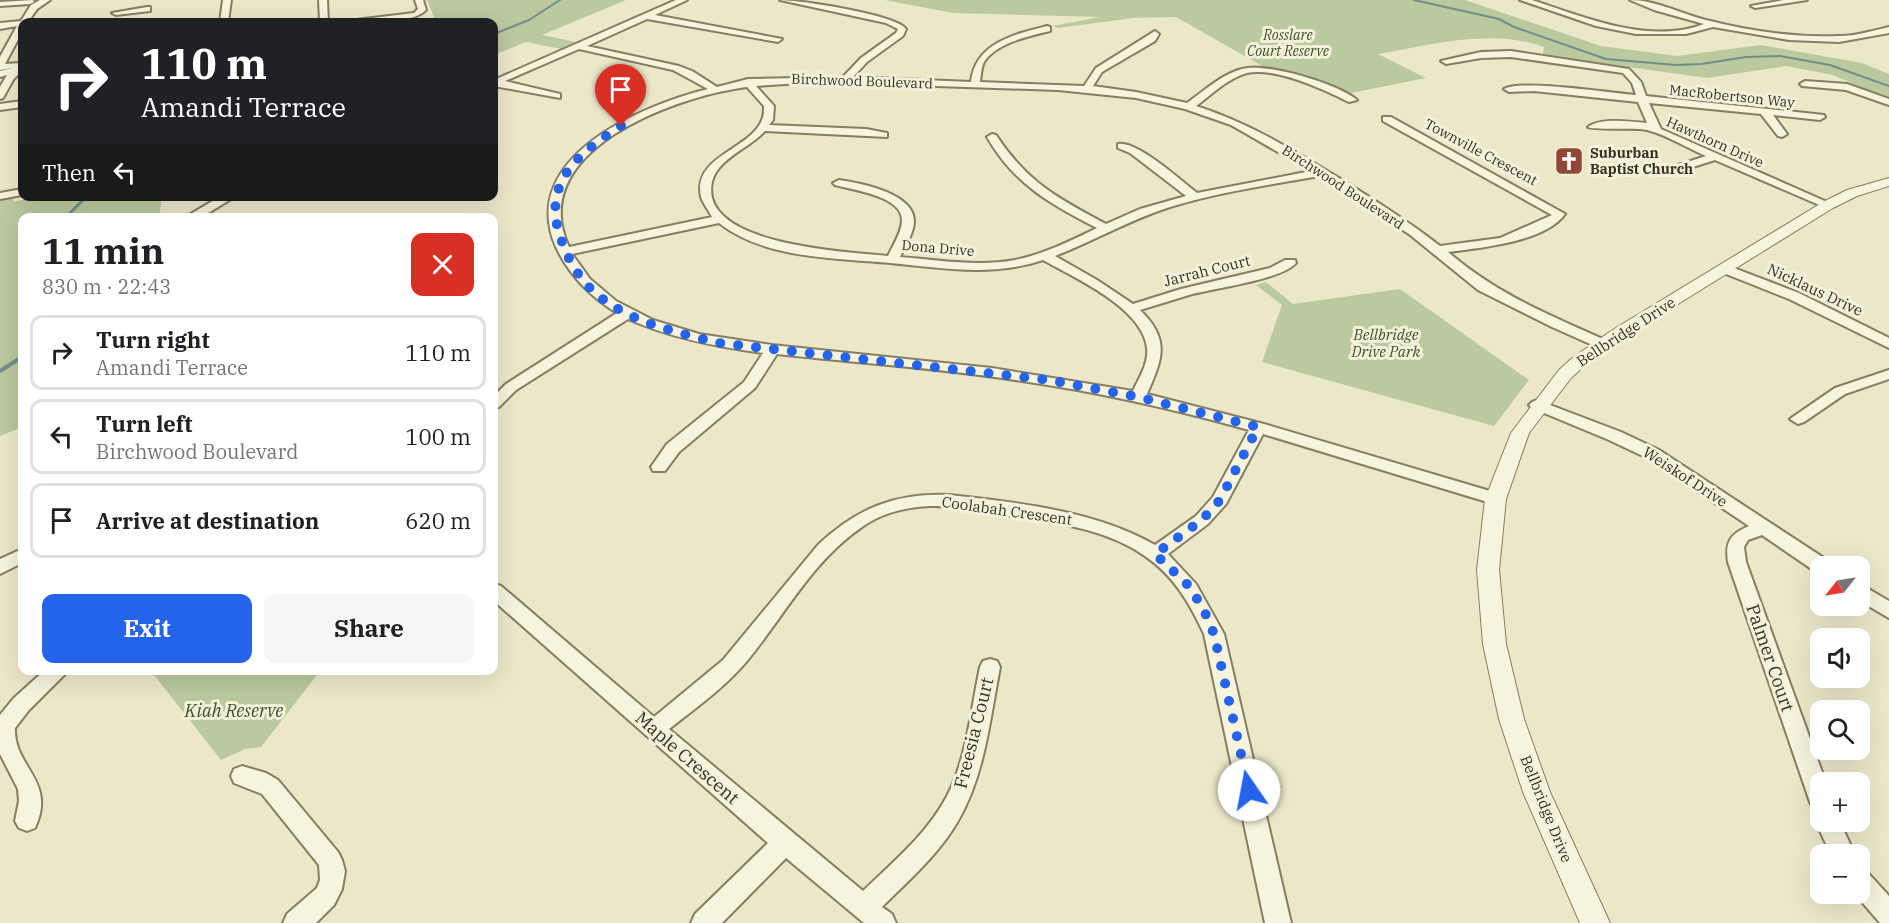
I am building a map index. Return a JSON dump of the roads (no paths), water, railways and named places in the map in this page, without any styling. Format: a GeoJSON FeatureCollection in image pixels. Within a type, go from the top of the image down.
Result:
{"type":"FeatureCollection","features":[{"type":"Feature","properties":{"kind":"street"},"geometry":{"type":"LineString","coordinates":[[4,3],[46,0]]}},
{"type":"Feature","properties":{"kind":"street"},"geometry":{"type":"LineString","coordinates":[[224,18],[225,0]]}},
{"type":"Feature","properties":{"kind":"street"},"geometry":{"type":"LineString","coordinates":[[323,0],[324,18]]}},
{"type":"Feature","properties":{"kind":"street"},"geometry":{"type":"LineString","coordinates":[[390,18],[416,15],[422,10],[419,0]]}},
{"type":"Feature","properties":{"kind":"street"},"geometry":{"type":"LineString","coordinates":[[498,81],[683,0]]}},
{"type":"Feature","properties":{"kind":"street"},"geometry":{"type":"LineString","coordinates":[[783,0],[888,21],[900,26],[902,30],[900,34],[864,60],[847,78]]}},
{"type":"Feature","properties":{"kind":"street"},"geometry":{"type":"LineString","coordinates":[[1524,0],[1608,27],[1637,33],[1686,32],[1713,24]]}},
{"type":"Feature","properties":{"kind":"street"},"geometry":{"type":"LineString","coordinates":[[1634,0],[1676,15],[1713,24],[1810,39],[1842,39],[1889,30]]}},
{"type":"Feature","properties":{"kind":"street"},"geometry":{"type":"LineString","coordinates":[[1755,6],[1803,0]]}},
{"type":"Feature","properties":{"kind":"street"},"geometry":{"type":"LineString","coordinates":[[25,18],[29,2]]}},
{"type":"Feature","properties":{"kind":"street"},"geometry":{"type":"LineString","coordinates":[[116,13],[147,9]]}},
{"type":"Feature","properties":{"kind":"street"},"geometry":{"type":"LineString","coordinates":[[125,18],[128,12]]}},
{"type":"Feature","properties":{"kind":"street"},"geometry":{"type":"LineString","coordinates":[[646,16],[778,39]]}},
{"type":"Feature","properties":{"kind":"street"},"geometry":{"type":"LineString","coordinates":[[0,26],[18,24]]}},
{"type":"Feature","properties":{"kind":"street"},"geometry":{"type":"LineString","coordinates":[[975,85],[981,59],[995,49],[1022,36],[1047,30]]}},
{"type":"Feature","properties":{"kind":"street"},"geometry":{"type":"LineString","coordinates":[[0,96],[4,76],[13,66],[4,55],[18,32]]}},
{"type":"Feature","properties":{"kind":"street"},"geometry":{"type":"LineString","coordinates":[[1087,89],[1099,70],[1152,39],[1155,34]]}},
{"type":"Feature","properties":{"kind":"street"},"geometry":{"type":"LineString","coordinates":[[577,46],[676,68],[690,73],[713,88]]}},
{"type":"Feature","properties":{"kind":"street","name":"Hawthorn Drive"},"geometry":{"type":"LineString","coordinates":[[1436,56],[1451,63],[1481,55],[1511,54],[1623,69],[1631,74],[1653,127],[1671,139],[1828,205]]}},
{"type":"Feature","properties":{"kind":"street"},"geometry":{"type":"LineString","coordinates":[[1189,106],[1240,73],[1255,70],[1320,86],[1352,100]]}},
{"type":"Feature","properties":{"kind":"street","name":"Birchwood Boulevard"},"geometry":{"type":"LineString","coordinates":[[1494,498],[1258,427],[1138,397],[1007,374],[719,343],[681,333],[627,313],[601,298],[574,269],[565,252],[554,219],[554,202],[559,184],[580,155],[648,111],[713,88],[748,82],[785,78],[847,78],[1087,89],[1136,95],[1189,106],[1263,135],[1409,229],[1461,272],[1500,297],[1602,344]]}},
{"type":"Feature","properties":{"kind":"street"},"geometry":{"type":"LineString","coordinates":[[748,82],[769,106],[768,121],[762,129]]}},
{"type":"Feature","properties":{"kind":"street"},"geometry":{"type":"LineString","coordinates":[[498,84],[556,96]]}},
{"type":"Feature","properties":{"kind":"street"},"geometry":{"type":"LineString","coordinates":[[1805,84],[1847,87],[1889,102]]}},
{"type":"Feature","properties":{"kind":"street","name":"MacRobertson Way"},"geometry":{"type":"LineString","coordinates":[[1509,89],[1534,88],[1820,117]]}},
{"type":"Feature","properties":{"kind":"street"},"geometry":{"type":"LineString","coordinates":[[0,107],[18,105]]}},
{"type":"Feature","properties":{"kind":"street"},"geometry":{"type":"LineString","coordinates":[[1765,112],[1782,134]]}},
{"type":"Feature","properties":{"kind":"street","name":"Townville Crescent"},"geometry":{"type":"LineString","coordinates":[[1388,119],[1559,214],[1572,216]]}},
{"type":"Feature","properties":{"kind":"street"},"geometry":{"type":"LineString","coordinates":[[1593,127],[1615,124],[1653,127]]}},
{"type":"Feature","properties":{"kind":"street"},"geometry":{"type":"LineString","coordinates":[[762,129],[866,132],[883,135]]}},
{"type":"Feature","properties":{"kind":"street","name":"Dona Drive"},"geometry":{"type":"LineString","coordinates":[[762,129],[722,159],[707,182],[706,194],[709,203],[722,219],[742,233],[784,248],[989,267],[1011,265],[1045,256],[1142,213],[1195,197],[1321,172]]}},
{"type":"Feature","properties":{"kind":"street"},"geometry":{"type":"LineString","coordinates":[[992,137],[1003,157],[1034,187],[1054,201],[1107,228]]}},
{"type":"Feature","properties":{"kind":"street"},"geometry":{"type":"LineString","coordinates":[[1122,146],[1134,151],[1195,197]]}},
{"type":"Feature","properties":{"kind":"street"},"geometry":{"type":"LineString","coordinates":[[1673,170],[1714,157]]}},
{"type":"Feature","properties":{"kind":"street","name":"Bellbridge Drive"},"geometry":{"type":"LineString","coordinates":[[1595,923],[1545,815],[1515,730],[1495,649],[1487,584],[1494,498],[1519,430],[1537,405],[1565,374],[1602,344],[1828,205],[1852,194],[1889,182]]}},
{"type":"Feature","properties":{"kind":"street"},"geometry":{"type":"LineString","coordinates":[[839,183],[858,186],[891,198],[904,208],[908,221],[893,259]]}},
{"type":"Feature","properties":{"kind":"street"},"geometry":{"type":"LineString","coordinates":[[0,196],[18,196]]}},
{"type":"Feature","properties":{"kind":"street"},"geometry":{"type":"LineString","coordinates":[[199,213],[222,201]]}},
{"type":"Feature","properties":{"kind":"street"},"geometry":{"type":"LineString","coordinates":[[1437,250],[1479,246],[1517,237],[1555,219],[1559,214]]}},
{"type":"Feature","properties":{"kind":"street"},"geometry":{"type":"LineString","coordinates":[[565,252],[722,219]]}},
{"type":"Feature","properties":{"kind":"street"},"geometry":{"type":"LineString","coordinates":[[1045,256],[1094,284],[1130,309],[1150,329],[1155,349],[1154,359],[1138,397]]}},
{"type":"Feature","properties":{"kind":"street","name":"Jarrah Court"},"geometry":{"type":"LineString","coordinates":[[1130,309],[1274,271],[1290,263]]}},
{"type":"Feature","properties":{"kind":"street","name":"Nicklaus Drive"},"geometry":{"type":"LineString","coordinates":[[1726,269],[1810,304],[1889,344]]}},
{"type":"Feature","properties":{"kind":"street"},"geometry":{"type":"LineString","coordinates":[[498,400],[511,387],[627,313]]}},
{"type":"Feature","properties":{"kind":"street"},"geometry":{"type":"LineString","coordinates":[[659,467],[672,448],[750,385],[773,350]]}},
{"type":"Feature","properties":{"kind":"street"},"geometry":{"type":"LineString","coordinates":[[1798,419],[1840,391],[1889,374]]}},
{"type":"Feature","properties":{"kind":"street","name":"Weiskof Drive"},"geometry":{"type":"LineString","coordinates":[[1537,405],[1653,454],[1810,558]]}},
{"type":"Feature","properties":{"kind":"street"},"geometry":{"type":"LineString","coordinates":[[1155,554],[1202,520],[1220,500],[1258,427]]}},
{"type":"Feature","properties":{"kind":"street","name":"Coolabah Crescent"},"geometry":{"type":"LineString","coordinates":[[654,729],[739,657],[839,534],[877,511],[921,501],[952,501],[1070,518],[1112,531],[1155,554],[1188,585],[1203,608],[1214,634],[1278,923]]}},
{"type":"Feature","properties":{"kind":"street","name":"Palmer Court"},"geometry":{"type":"LineString","coordinates":[[1763,527],[1742,536],[1735,547],[1737,562],[1810,772]]}},
{"type":"Feature","properties":{"kind":"street"},"geometry":{"type":"LineString","coordinates":[[0,567],[18,557]]}},
{"type":"Feature","properties":{"kind":"street","name":"Maple Crescent"},"geometry":{"type":"LineString","coordinates":[[498,594],[785,843],[883,923]]}},
{"type":"Feature","properties":{"kind":"street"},"geometry":{"type":"LineString","coordinates":[[1870,598],[1889,611]]}},
{"type":"Feature","properties":{"kind":"street","name":"Freesia Court"},"geometry":{"type":"LineString","coordinates":[[865,908],[936,832],[957,800],[968,768],[990,667]]}},
{"type":"Feature","properties":{"kind":"street"},"geometry":{"type":"LineString","coordinates":[[27,821],[30,790],[2,741],[2,729],[16,711],[54,675]]}},
{"type":"Feature","properties":{"kind":"street"},"geometry":{"type":"LineString","coordinates":[[242,776],[258,780],[270,787],[330,860],[334,872],[332,888],[321,902],[296,923]]}},
{"type":"Feature","properties":{"kind":"street"},"geometry":{"type":"LineString","coordinates":[[704,923],[785,843]]}},
{"type":"Feature","properties":{"kind":"street"},"geometry":{"type":"LineString","coordinates":[[1870,893],[1889,915]]}},
{"type":"Feature","properties":{"kind":"waterway"},"geometry":{"type":"LineString","coordinates":[[498,32],[529,20],[560,0]]}},
{"type":"Feature","properties":{"kind":"waterway"},"geometry":{"type":"LineString","coordinates":[[1414,0],[1499,19],[1514,27],[1606,59],[1676,65],[1701,64],[1746,57],[1780,56],[1830,65],[1889,86]]}},
{"type":"Feature","properties":{"kind":"waterway"},"geometry":{"type":"LineString","coordinates":[[70,213],[82,201]]}},
{"type":"Feature","properties":{"kind":"waterway"},"geometry":{"type":"LineString","coordinates":[[0,371],[18,360]]}},
{"type":"Feature","properties":{"kind":"place","name":"Suburban Baptist Church"},"geometry":{"type":"Point","coordinates":[1569,161]}},
{"type":"Feature","properties":{"kind":"park label","name":"Rosslare Court Reserve"},"geometry":{"type":"Point","coordinates":[1288,44]}},
{"type":"Feature","properties":{"kind":"park label","name":"Bellbridge Drive Park"},"geometry":{"type":"Point","coordinates":[1386,344]}},
{"type":"Feature","properties":{"kind":"park label","name":"Kiah Reserve"},"geometry":{"type":"Point","coordinates":[234,711]}}]}
